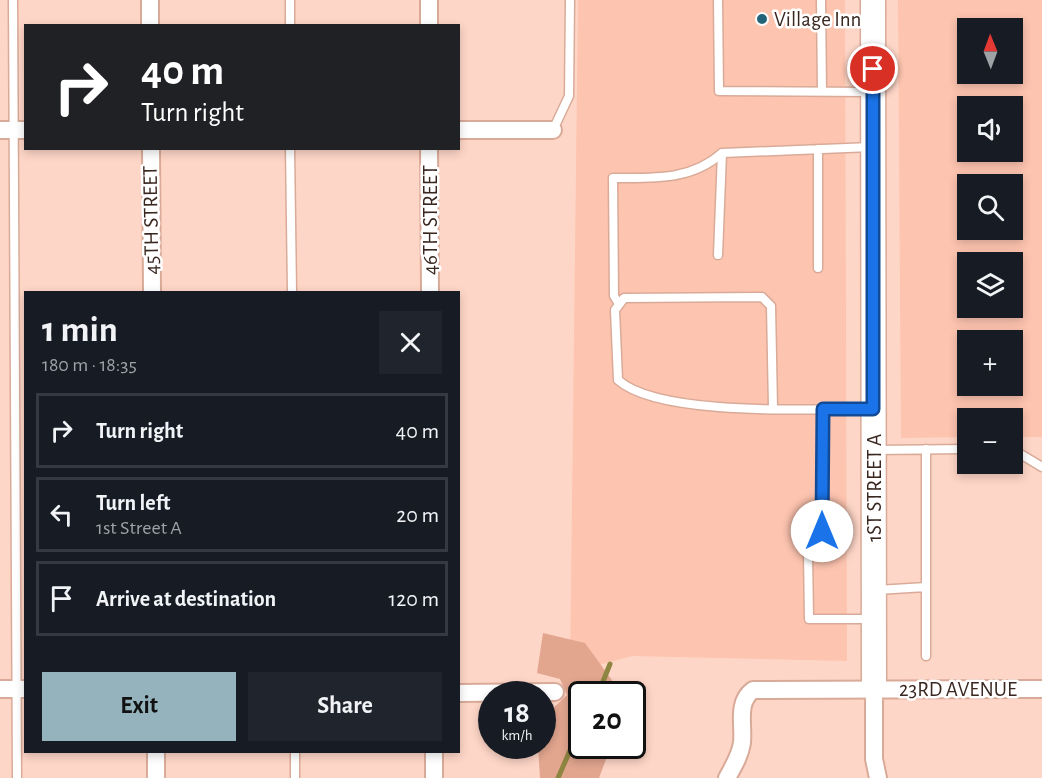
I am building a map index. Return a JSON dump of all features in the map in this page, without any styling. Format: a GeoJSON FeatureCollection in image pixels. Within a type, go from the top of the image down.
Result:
{"type":"FeatureCollection","features":[{"type":"Feature","properties":{"kind":"street"},"geometry":{"type":"LineString","coordinates":[[150,0],[150,24]]}},
{"type":"Feature","properties":{"kind":"street"},"geometry":{"type":"LineString","coordinates":[[429,0],[429,24]]}},
{"type":"Feature","properties":{"kind":"street","name":"1ST STREET A"},"geometry":{"type":"LineString","coordinates":[[873,0],[874,688]]}},
{"type":"Feature","properties":{"kind":"street"},"geometry":{"type":"LineString","coordinates":[[460,130],[553,130]]}},
{"type":"Feature","properties":{"kind":"street","name":"45TH STREET"},"geometry":{"type":"LineString","coordinates":[[151,150],[152,291]]}},
{"type":"Feature","properties":{"kind":"street","name":"46TH STREET"},"geometry":{"type":"LineString","coordinates":[[429,150],[430,291]]}},
{"type":"Feature","properties":{"kind":"street"},"geometry":{"type":"LineString","coordinates":[[874,688],[874,759],[878,778]]}},
{"type":"Feature","properties":{"kind":"street","name":"23RD AVENUE"},"geometry":{"type":"LineString","coordinates":[[727,778],[742,744],[743,704],[746,695],[753,690],[874,688],[1042,690]]}},
{"type":"Feature","properties":{"kind":"street"},"geometry":{"type":"LineString","coordinates":[[460,693],[478,693]]}},
{"type":"Feature","properties":{"kind":"street"},"geometry":{"type":"LineString","coordinates":[[156,753],[156,778]]}},
{"type":"Feature","properties":{"kind":"street"},"geometry":{"type":"LineString","coordinates":[[434,753],[434,778]]}},
{"type":"Feature","properties":{"kind":"lane"},"geometry":{"type":"LineString","coordinates":[[13,0],[14,689],[17,778]]}},
{"type":"Feature","properties":{"kind":"lane"},"geometry":{"type":"LineString","coordinates":[[290,0],[290,24]]}},
{"type":"Feature","properties":{"kind":"lane"},"geometry":{"type":"LineString","coordinates":[[553,130],[569,96],[570,0]]}},
{"type":"Feature","properties":{"kind":"lane"},"geometry":{"type":"LineString","coordinates":[[717,0],[719,91],[873,92]]}},
{"type":"Feature","properties":{"kind":"lane"},"geometry":{"type":"LineString","coordinates":[[821,0],[822,91]]}},
{"type":"Feature","properties":{"kind":"lane"},"geometry":{"type":"LineString","coordinates":[[619,304],[614,296],[613,178],[666,178],[694,171],[710,164],[722,153],[873,147]]}},
{"type":"Feature","properties":{"kind":"lane"},"geometry":{"type":"LineString","coordinates":[[818,149],[818,268]]}},
{"type":"Feature","properties":{"kind":"lane"},"geometry":{"type":"LineString","coordinates":[[290,150],[292,291]]}},
{"type":"Feature","properties":{"kind":"lane"},"geometry":{"type":"LineString","coordinates":[[718,255],[722,153]]}},
{"type":"Feature","properties":{"kind":"lane"},"geometry":{"type":"LineString","coordinates":[[772,408],[771,306],[762,297],[624,297],[615,310],[618,380],[628,389],[699,407],[823,409],[873,409]]}},
{"type":"Feature","properties":{"kind":"lane"},"geometry":{"type":"LineString","coordinates":[[822,531],[823,409]]}},
{"type":"Feature","properties":{"kind":"lane"},"geometry":{"type":"LineString","coordinates":[[926,449],[926,656]]}},
{"type":"Feature","properties":{"kind":"lane"},"geometry":{"type":"LineString","coordinates":[[873,450],[957,449]]}},
{"type":"Feature","properties":{"kind":"lane"},"geometry":{"type":"LineString","coordinates":[[1023,456],[1042,467]]}},
{"type":"Feature","properties":{"kind":"lane"},"geometry":{"type":"LineString","coordinates":[[808,553],[809,619],[874,619]]}},
{"type":"Feature","properties":{"kind":"lane"},"geometry":{"type":"LineString","coordinates":[[874,590],[926,587]]}},
{"type":"Feature","properties":{"kind":"lane"},"geometry":{"type":"LineString","coordinates":[[295,753],[295,778]]}},
{"type":"Feature","properties":{"kind":"shaded area"},"geometry":{"type":"Polygon","coordinates":[[[578,0],[845,0],[847,661],[632,656],[570,673],[578,0]]]}},
{"type":"Feature","properties":{"kind":"shaded area"},"geometry":{"type":"Polygon","coordinates":[[[898,0],[1042,0],[1042,437],[1023,437],[1023,408],[957,408],[957,437],[901,438],[898,0]]]}},
{"type":"Feature","properties":{"kind":"shaded area"},"geometry":{"type":"Polygon","coordinates":[[[543,633],[585,643],[613,681],[568,681],[568,759],[606,759],[599,778],[540,778],[539,759],[556,759],[556,706],[567,695],[560,679],[537,673],[543,633]]]}},
{"type":"Feature","properties":{"kind":"waterway"},"geometry":{"type":"LineString","coordinates":[[603,681],[610,664]]}},
{"type":"Feature","properties":{"kind":"waterway"},"geometry":{"type":"LineString","coordinates":[[558,778],[568,755]]}},
{"type":"Feature","properties":{"kind":"place","name":"Village Inn"},"geometry":{"type":"Point","coordinates":[762,19]}},
{"type":"Feature","properties":{"kind":"route"},"geometry":{"type":"LineString","coordinates":[[822,531],[823,409],[873,409],[873,69]]}}]}
